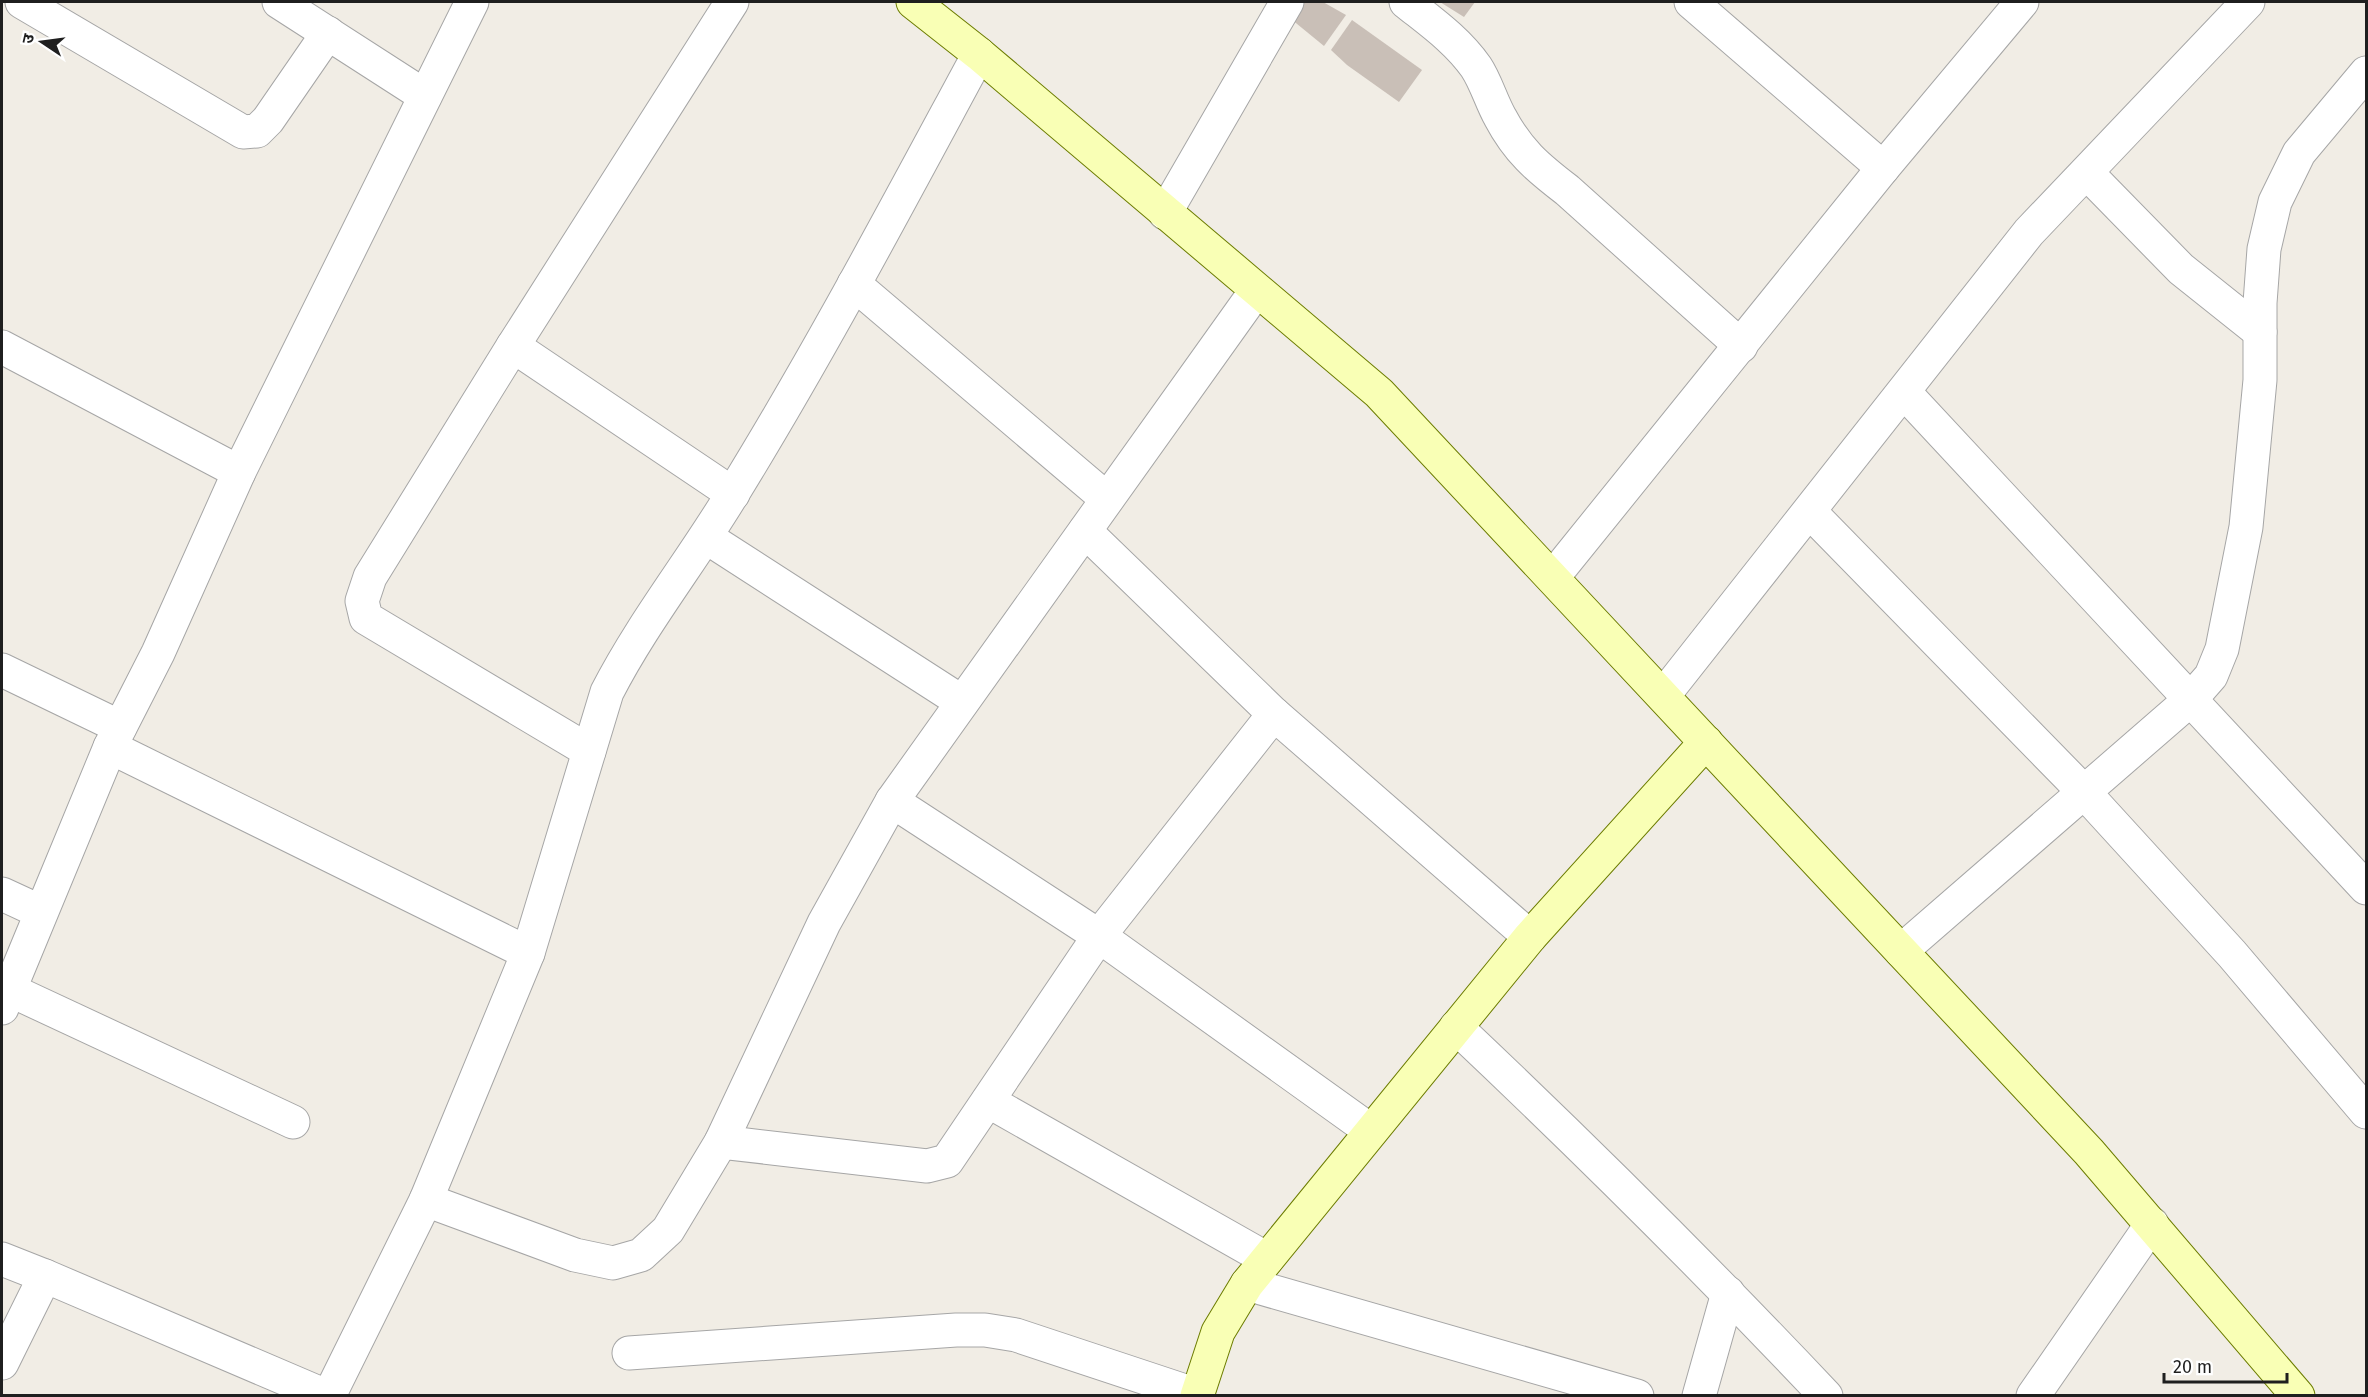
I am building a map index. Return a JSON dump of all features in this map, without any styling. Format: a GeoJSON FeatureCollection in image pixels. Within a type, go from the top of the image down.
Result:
{"type":"FeatureCollection","features":[{"type":"Feature","properties":{"kind":"main road"},"geometry":{"type":"LineString","coordinates":[[913,2],[980,54],[1256,291],[1379,393],[2089,1152],[2298,1395]]}},
{"type":"Feature","properties":{"kind":"main road"},"geometry":{"type":"LineString","coordinates":[[1197,1395],[1218,1332],[1257,1271],[1530,938],[1706,742]]}},
{"type":"Feature","properties":{"kind":"street"},"geometry":{"type":"LineString","coordinates":[[22,2],[243,132],[257,130],[268,120],[328,33]]}},
{"type":"Feature","properties":{"kind":"street"},"geometry":{"type":"LineString","coordinates":[[279,2],[425,96]]}},
{"type":"Feature","properties":{"kind":"street"},"geometry":{"type":"LineString","coordinates":[[293,1122],[6,999],[115,737],[158,653],[240,472],[472,2]]}},
{"type":"Feature","properties":{"kind":"street"},"geometry":{"type":"LineString","coordinates":[[589,751],[366,618],[363,600],[370,577],[513,346],[732,2]]}},
{"type":"Feature","properties":{"kind":"street"},"geometry":{"type":"LineString","coordinates":[[1165,213],[1287,2]]}},
{"type":"Feature","properties":{"kind":"street"},"geometry":{"type":"LineString","coordinates":[[1406,2],[1449,36],[1472,63],[1518,148],[1741,346]]}},
{"type":"Feature","properties":{"kind":"street"},"geometry":{"type":"LineString","coordinates":[[1691,2],[1883,168]]}},
{"type":"Feature","properties":{"kind":"street"},"geometry":{"type":"LineString","coordinates":[[1662,696],[1810,512],[2029,232],[2248,2]]}},
{"type":"Feature","properties":{"kind":"street"},"geometry":{"type":"LineString","coordinates":[[1553,577],[1741,346],[2011,6]]}},
{"type":"Feature","properties":{"kind":"street"},"geometry":{"type":"LineString","coordinates":[[2,1259],[328,1395],[426,1200],[528,953],[607,692],[627,652],[706,537],[807,369],[980,54]]}},
{"type":"Feature","properties":{"kind":"street"},"geometry":{"type":"LineString","coordinates":[[1901,951],[2190,699],[2211,676],[2222,649],[2246,527],[2260,380],[2264,249],[2274,202],[2299,153],[2367,73]]}},
{"type":"Feature","properties":{"kind":"street"},"geometry":{"type":"LineString","coordinates":[[2087,173],[2181,269],[2260,332]]}},
{"type":"Feature","properties":{"kind":"street"},"geometry":{"type":"LineString","coordinates":[[854,284],[1107,499]]}},
{"type":"Feature","properties":{"kind":"street"},"geometry":{"type":"LineString","coordinates":[[426,1200],[575,1255],[613,1263],[641,1256],[668,1230],[721,1142],[824,923],[892,801],[1256,291]]}},
{"type":"Feature","properties":{"kind":"street"},"geometry":{"type":"LineString","coordinates":[[513,346],[733,494]]}},
{"type":"Feature","properties":{"kind":"street"},"geometry":{"type":"LineString","coordinates":[[2,347],[240,472]]}},
{"type":"Feature","properties":{"kind":"street"},"geometry":{"type":"LineString","coordinates":[[1904,392],[2367,888]]}},
{"type":"Feature","properties":{"kind":"street"},"geometry":{"type":"LineString","coordinates":[[1810,512],[2084,792],[2232,954],[2367,1112]]}},
{"type":"Feature","properties":{"kind":"street"},"geometry":{"type":"LineString","coordinates":[[1085,531],[1274,714],[1530,938]]}},
{"type":"Feature","properties":{"kind":"street"},"geometry":{"type":"LineString","coordinates":[[706,537],[962,702]]}},
{"type":"Feature","properties":{"kind":"street"},"geometry":{"type":"LineString","coordinates":[[2,670],[115,737],[528,953]]}},
{"type":"Feature","properties":{"kind":"street"},"geometry":{"type":"LineString","coordinates":[[721,1142],[927,1166],[947,1161],[1099,936],[1274,714]]}},
{"type":"Feature","properties":{"kind":"street"},"geometry":{"type":"LineString","coordinates":[[892,801],[1099,936],[1371,1131]]}},
{"type":"Feature","properties":{"kind":"street"},"geometry":{"type":"LineString","coordinates":[[2,894],[41,912]]}},
{"type":"Feature","properties":{"kind":"street"},"geometry":{"type":"LineString","coordinates":[[1456,1027],[1581,1145],[1826,1395]]}},
{"type":"Feature","properties":{"kind":"street"},"geometry":{"type":"LineString","coordinates":[[988,1101],[1257,1271],[1637,1395]]}},
{"type":"Feature","properties":{"kind":"street"},"geometry":{"type":"LineString","coordinates":[[2033,1395],[2152,1224]]}},
{"type":"Feature","properties":{"kind":"street"},"geometry":{"type":"LineString","coordinates":[[2,1363],[45,1276]]}},
{"type":"Feature","properties":{"kind":"street"},"geometry":{"type":"LineString","coordinates":[[1699,1395],[1728,1293]]}},
{"type":"Feature","properties":{"kind":"street"},"geometry":{"type":"LineString","coordinates":[[629,1353],[956,1330],[986,1330],[1016,1335],[1197,1395]]}},
{"type":"Feature","properties":{"kind":"building"},"geometry":{"type":"Polygon","coordinates":[[[1303,2],[1323,2],[1346,15],[1324,46],[1291,19],[1303,2]]]}},
{"type":"Feature","properties":{"kind":"building"},"geometry":{"type":"Polygon","coordinates":[[[1440,2],[1475,2],[1464,17],[1440,2]]]}},
{"type":"Feature","properties":{"kind":"building"},"geometry":{"type":"Polygon","coordinates":[[[1352,20],[1422,70],[1399,102],[1347,65],[1331,50],[1352,20]]]}}]}
